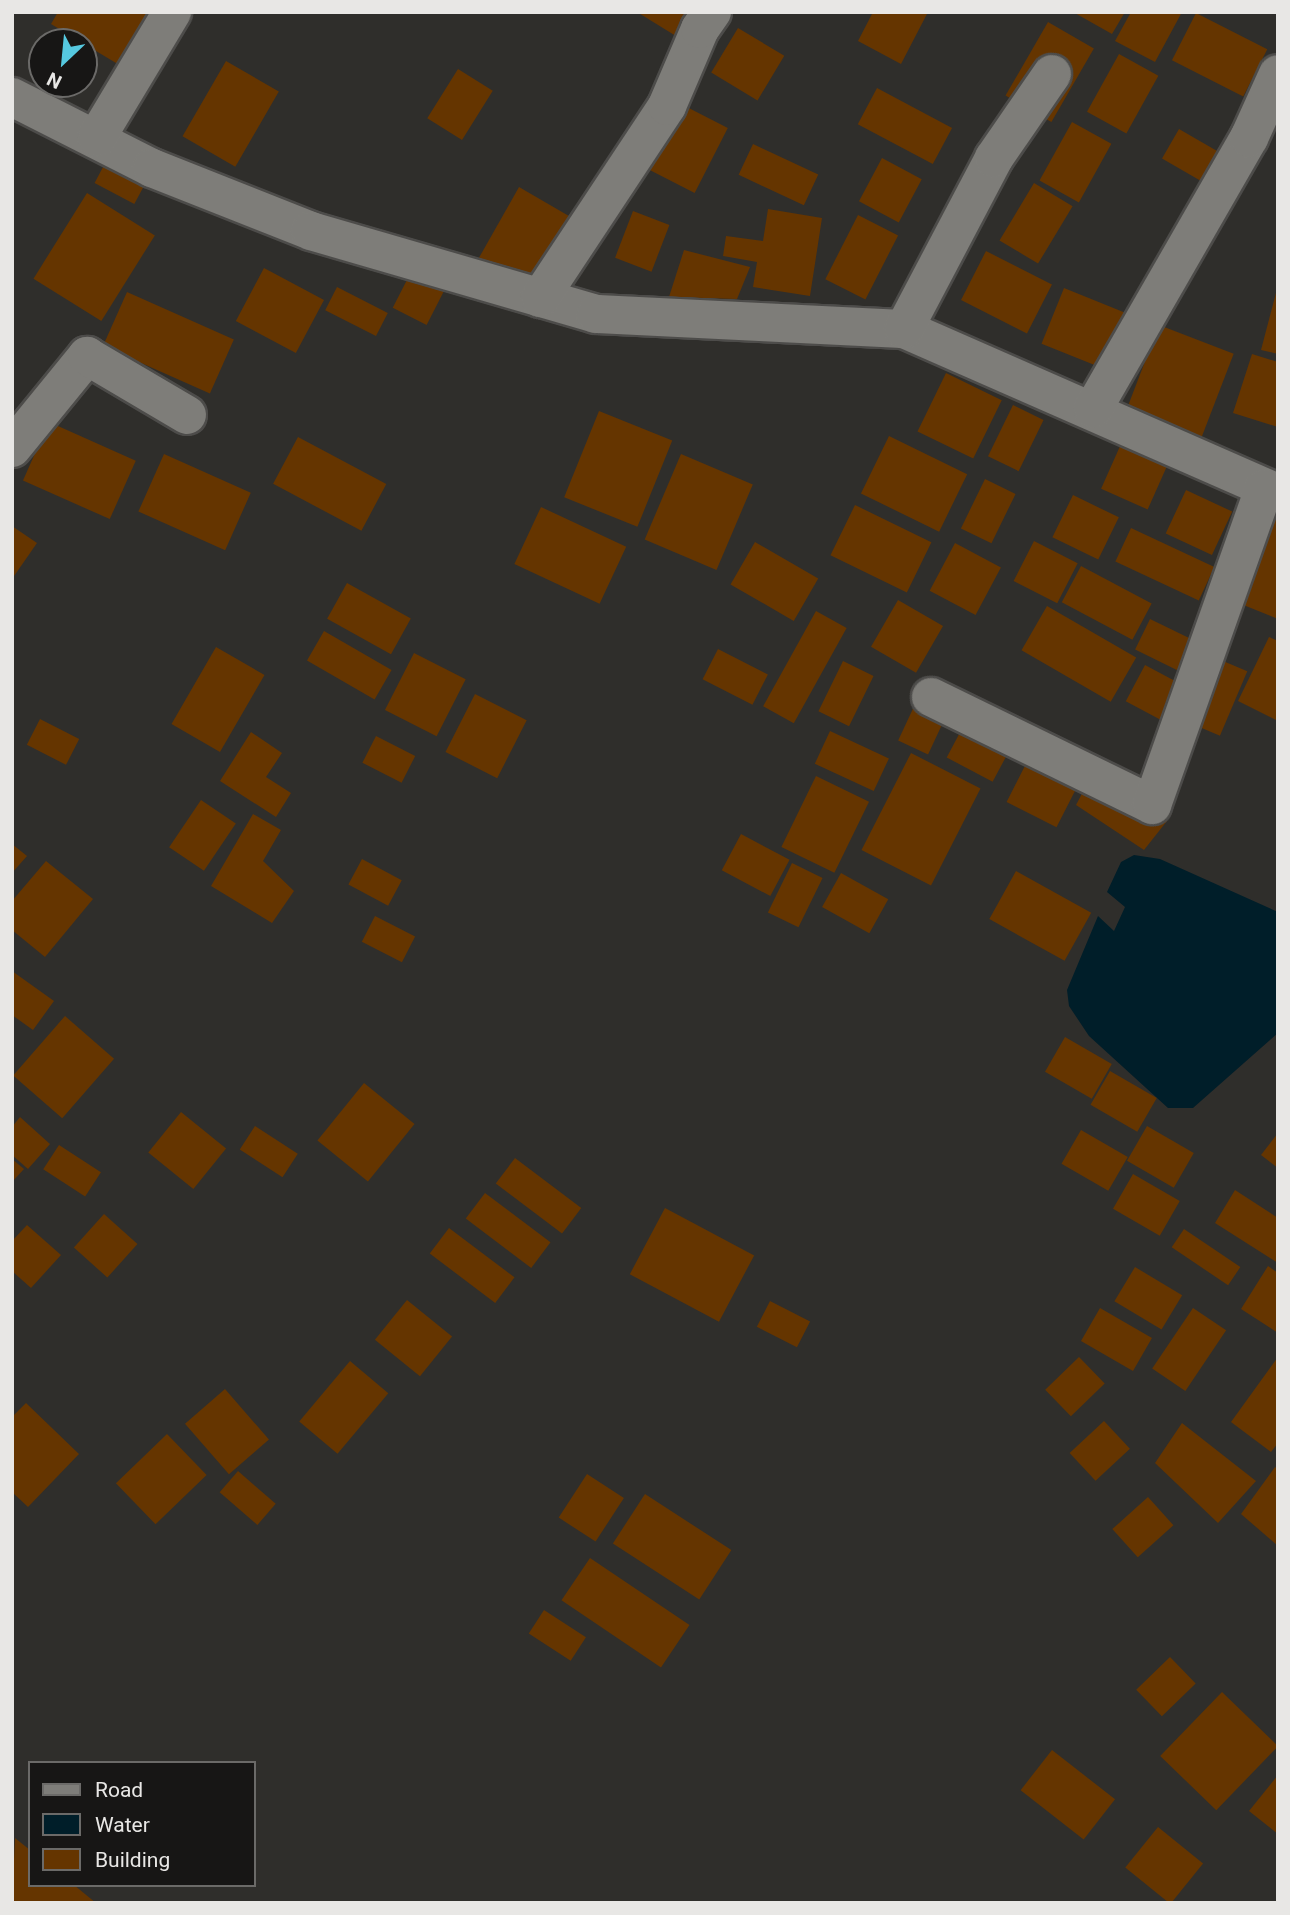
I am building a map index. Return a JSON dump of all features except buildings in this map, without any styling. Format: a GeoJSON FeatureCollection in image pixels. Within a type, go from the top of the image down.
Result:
{"type":"FeatureCollection","features":[{"type":"Feature","properties":{"kind":"street"},"geometry":{"type":"LineString","coordinates":[[97,137],[172,12]]}},
{"type":"Feature","properties":{"kind":"street"},"geometry":{"type":"LineString","coordinates":[[540,298],[667,106],[700,29],[712,12]]}},
{"type":"Feature","properties":{"kind":"street"},"geometry":{"type":"LineString","coordinates":[[904,329],[994,158],[1052,74]]}},
{"type":"Feature","properties":{"kind":"street"},"geometry":{"type":"LineString","coordinates":[[1093,409],[1249,138],[1278,74]]}},
{"type":"Feature","properties":{"kind":"street"},"geometry":{"type":"LineString","coordinates":[[12,97],[97,137],[152,168],[311,231],[596,314],[904,329],[1093,409],[1271,491],[1152,805],[931,697]]}},
{"type":"Feature","properties":{"kind":"street"},"geometry":{"type":"LineString","coordinates":[[12,448],[87,356],[187,415]]}},
{"type":"Feature","properties":{"kind":"water"},"geometry":{"type":"Polygon","coordinates":[[[1134,855],[1160,859],[1278,912],[1278,1033],[1193,1108],[1168,1108],[1089,1036],[1069,1006],[1067,990],[1098,916],[1114,931],[1125,907],[1107,892],[1121,862],[1134,855]]]}}]}
